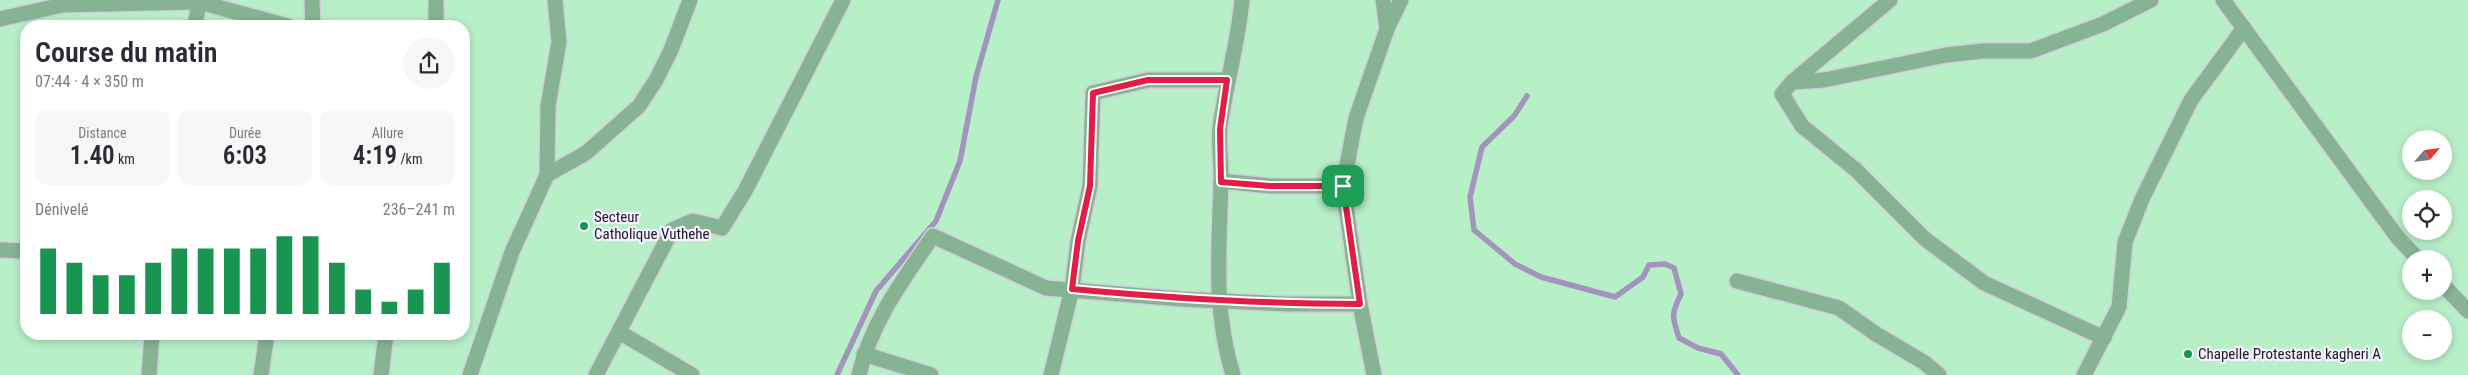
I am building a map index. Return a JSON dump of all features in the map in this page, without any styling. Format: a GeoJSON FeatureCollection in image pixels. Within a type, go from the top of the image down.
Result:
{"type":"FeatureCollection","features":[{"type":"Feature","properties":{"kind":"street"},"geometry":{"type":"LineString","coordinates":[[312,0],[313,20]]}},
{"type":"Feature","properties":{"kind":"street"},"geometry":{"type":"LineString","coordinates":[[436,0],[436,20]]}},
{"type":"Feature","properties":{"kind":"street"},"geometry":{"type":"LineString","coordinates":[[470,375],[512,252],[547,175],[548,106],[559,42],[555,0]]}},
{"type":"Feature","properties":{"kind":"street"},"geometry":{"type":"LineString","coordinates":[[547,175],[586,153],[639,106],[656,80],[671,50],[690,0]]}},
{"type":"Feature","properties":{"kind":"street"},"geometry":{"type":"LineString","coordinates":[[596,375],[672,230],[693,221],[722,228],[745,191],[843,0]]}},
{"type":"Feature","properties":{"kind":"street"},"geometry":{"type":"LineString","coordinates":[[1233,375],[1218,299],[1221,182],[1220,129],[1227,80],[1238,37],[1242,0]]}},
{"type":"Feature","properties":{"kind":"street"},"geometry":{"type":"LineString","coordinates":[[1383,0],[1387,29]]}},
{"type":"Feature","properties":{"kind":"street"},"geometry":{"type":"LineString","coordinates":[[1374,375],[1360,304],[1343,186],[1356,118],[1387,29],[1401,0]]}},
{"type":"Feature","properties":{"kind":"street"},"geometry":{"type":"LineString","coordinates":[[1890,0],[1792,82],[1782,94],[1802,126],[1856,170],[1925,239],[1984,283],[2043,312],[2104,338]]}},
{"type":"Feature","properties":{"kind":"street"},"geometry":{"type":"LineString","coordinates":[[1792,82],[1824,80],[1946,54],[1983,51],[2031,51],[2103,24],[2151,0]]}},
{"type":"Feature","properties":{"kind":"street"},"geometry":{"type":"LineString","coordinates":[[2224,0],[2272,64],[2323,138],[2398,238],[2409,250]]}},
{"type":"Feature","properties":{"kind":"street"},"geometry":{"type":"LineString","coordinates":[[0,20],[63,6],[199,2],[266,20]]}},
{"type":"Feature","properties":{"kind":"street"},"geometry":{"type":"LineString","coordinates":[[196,20],[199,2]]}},
{"type":"Feature","properties":{"kind":"street"},"geometry":{"type":"LineString","coordinates":[[2084,375],[2119,307],[2125,242],[2142,199],[2191,100],[2244,28]]}},
{"type":"Feature","properties":{"kind":"street"},"geometry":{"type":"LineString","coordinates":[[1051,375],[1072,289],[1078,241],[1090,186],[1093,93],[1148,80],[1227,80]]}},
{"type":"Feature","properties":{"kind":"street"},"geometry":{"type":"LineString","coordinates":[[1221,182],[1270,186],[1343,186]]}},
{"type":"Feature","properties":{"kind":"street"},"geometry":{"type":"LineString","coordinates":[[859,375],[864,354],[880,316],[933,236],[1046,288],[1153,297],[1288,304],[1360,304]]}},
{"type":"Feature","properties":{"kind":"street"},"geometry":{"type":"LineString","coordinates":[[0,250],[20,251]]}},
{"type":"Feature","properties":{"kind":"street"},"geometry":{"type":"LineString","coordinates":[[1738,281],[1839,308],[1876,334],[1925,363],[1939,375]]}},
{"type":"Feature","properties":{"kind":"street"},"geometry":{"type":"LineString","coordinates":[[2452,294],[2468,311]]}},
{"type":"Feature","properties":{"kind":"street"},"geometry":{"type":"LineString","coordinates":[[619,332],[692,375]]}},
{"type":"Feature","properties":{"kind":"street"},"geometry":{"type":"LineString","coordinates":[[149,375],[152,340]]}},
{"type":"Feature","properties":{"kind":"street"},"geometry":{"type":"LineString","coordinates":[[261,375],[266,340]]}},
{"type":"Feature","properties":{"kind":"street"},"geometry":{"type":"LineString","coordinates":[[381,375],[385,340]]}},
{"type":"Feature","properties":{"kind":"street"},"geometry":{"type":"LineString","coordinates":[[864,354],[931,375]]}},
{"type":"Feature","properties":{"kind":"green space"},"geometry":{"type":"Polygon","coordinates":[[[0,0],[2468,0],[2468,375],[0,375],[0,0]]]}},
{"type":"Feature","properties":{"kind":"waterway"},"geometry":{"type":"LineString","coordinates":[[837,375],[876,291],[936,221],[960,161],[976,77],[998,0]]}},
{"type":"Feature","properties":{"kind":"waterway"},"geometry":{"type":"LineString","coordinates":[[1527,96],[1514,116],[1482,147],[1470,197],[1474,230],[1515,264],[1541,277],[1615,297],[1643,277],[1649,265],[1665,264],[1674,268],[1681,294],[1674,311],[1675,325],[1679,338],[1698,348],[1721,354],[1738,375]]}},
{"type":"Feature","properties":{"kind":"place","name":"Secteur Catholique Vuthehe"},"geometry":{"type":"Point","coordinates":[584,226]}},
{"type":"Feature","properties":{"kind":"place","name":"Chapelle Protestante kagheri A"},"geometry":{"type":"Point","coordinates":[2188,354]}},
{"type":"Feature","properties":{"kind":"route"},"geometry":{"type":"LineString","coordinates":[[1148,80],[1227,80],[1220,129],[1221,182],[1252,186],[1343,186],[1360,304],[1288,304],[1218,299],[1181,299],[1072,289],[1078,241],[1090,186],[1093,93],[1148,80]]}}]}
